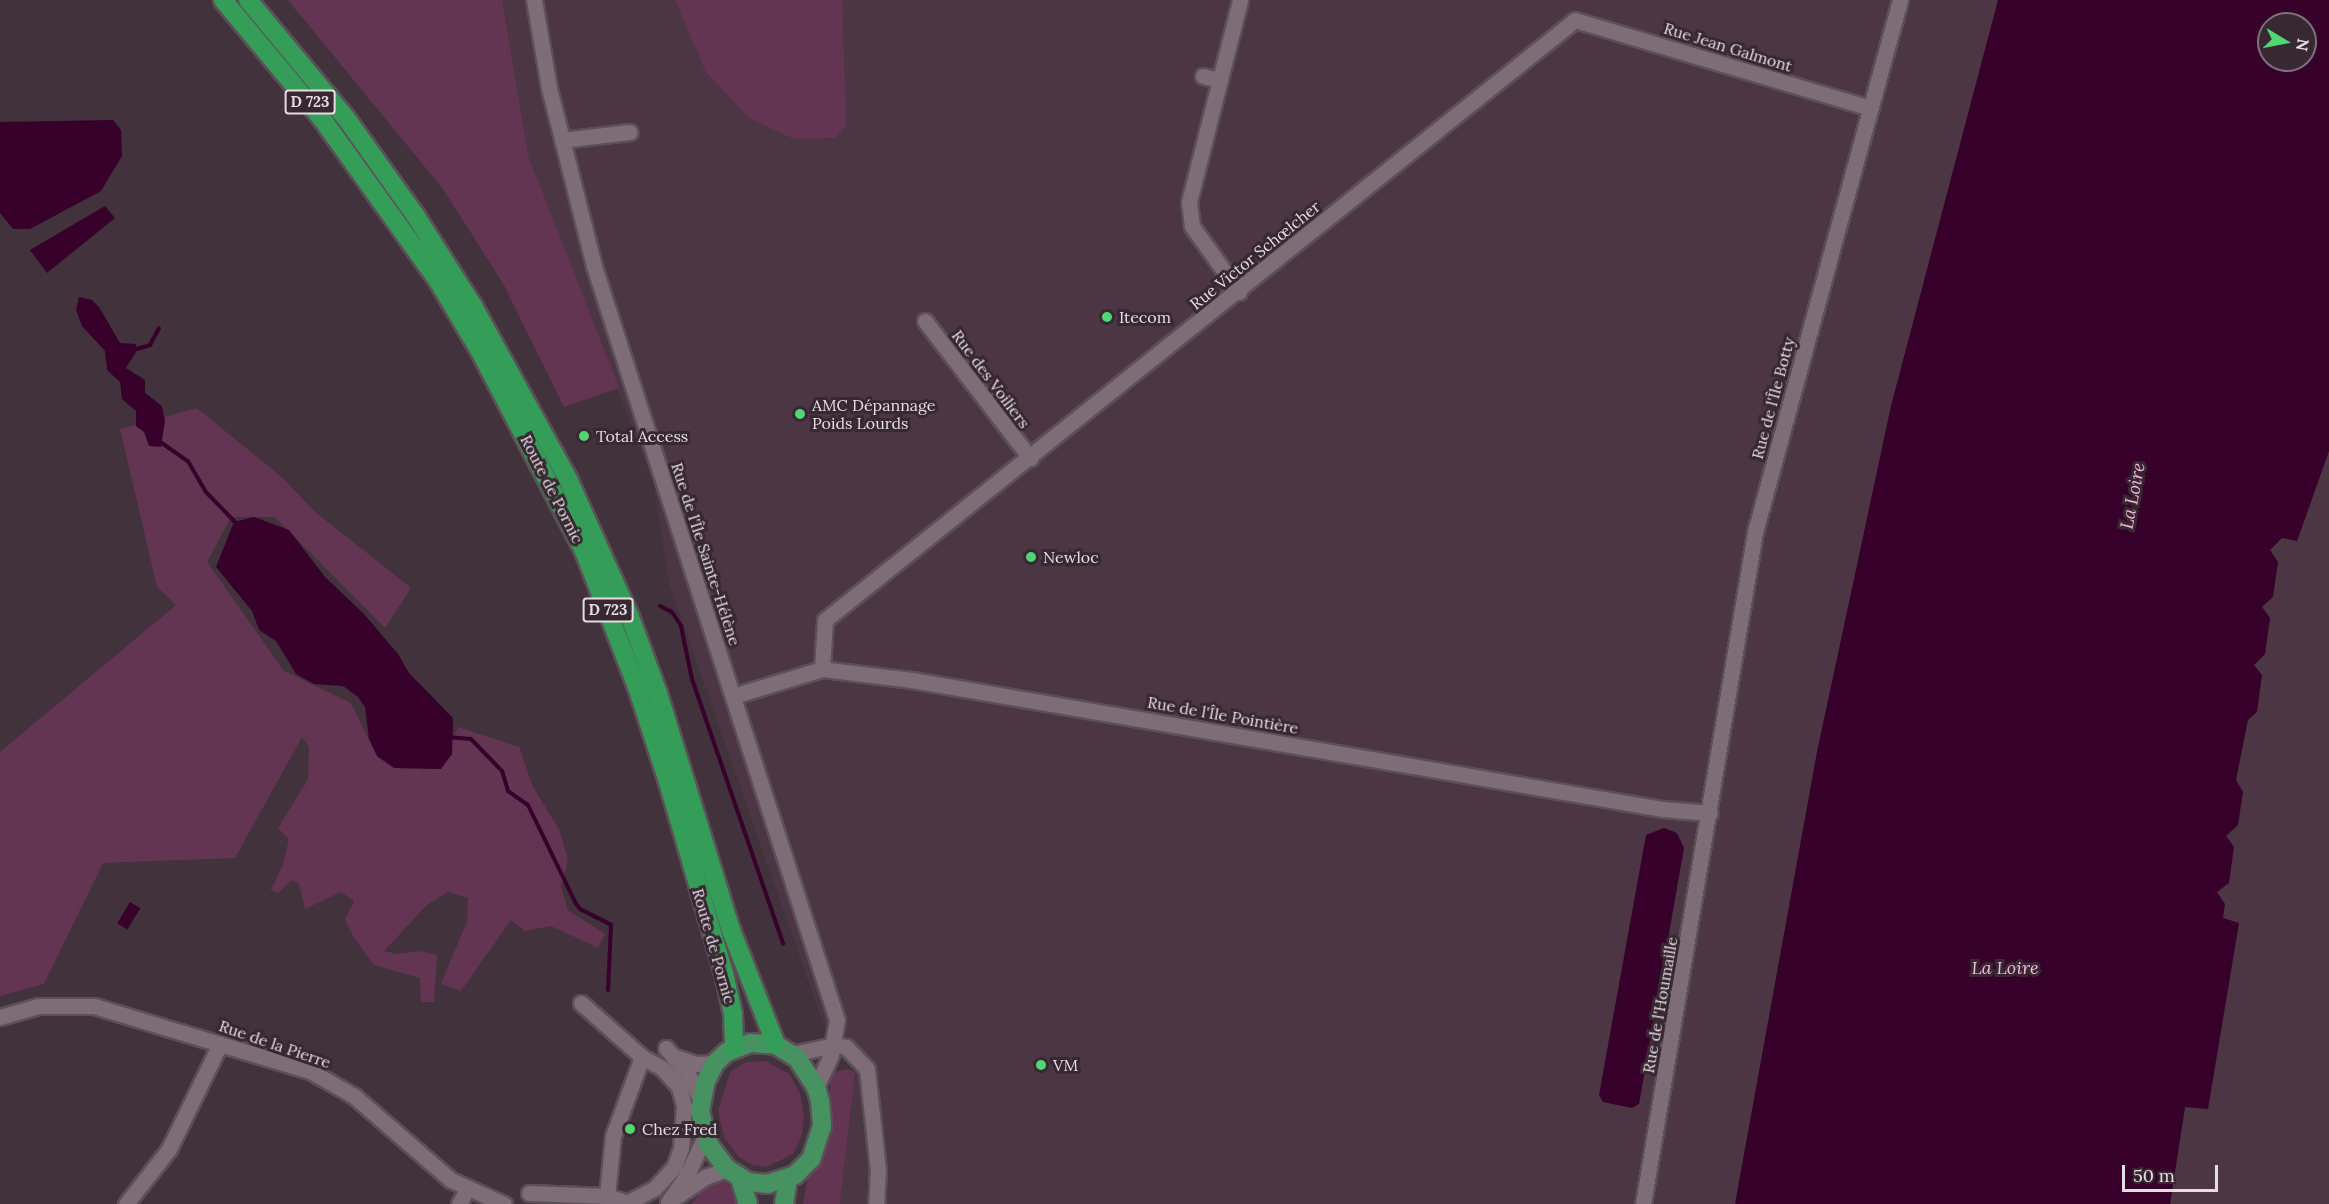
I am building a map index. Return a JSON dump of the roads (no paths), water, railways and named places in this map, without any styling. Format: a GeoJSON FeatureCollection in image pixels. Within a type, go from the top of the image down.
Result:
{"type":"FeatureCollection","features":[{"type":"Feature","properties":{"kind":"highway","name":"Route de Pornic"},"geometry":{"type":"LineString","coordinates":[[223,0],[317,112],[436,279],[497,382],[584,551],[637,687],[668,782],[724,973],[733,1014],[734,1048]]}},
{"type":"Feature","properties":{"kind":"highway","name":"Route de Pornic"},"geometry":{"type":"LineString","coordinates":[[248,0],[346,118],[421,224],[504,359],[568,479],[626,607],[658,693],[731,930],[784,1049]]}},
{"type":"Feature","properties":{"kind":"main road"},"geometry":{"type":"LineString","coordinates":[[733,1174],[768,1184],[788,1179],[807,1165],[819,1139],[822,1114],[816,1087],[784,1049],[750,1043],[734,1048],[715,1063],[701,1101],[705,1136],[733,1174],[748,1202]]}},
{"type":"Feature","properties":{"kind":"main road"},"geometry":{"type":"LineString","coordinates":[[784,1204],[788,1179]]}},
{"type":"Feature","properties":{"kind":"street","name":"Rue de l'Île Sainte-Hélène"},"geometry":{"type":"LineString","coordinates":[[534,0],[562,140],[594,266],[837,1020],[834,1045]]}},
{"type":"Feature","properties":{"kind":"street"},"geometry":{"type":"LineString","coordinates":[[1239,292],[1190,218],[1189,191],[1240,0]]}},
{"type":"Feature","properties":{"kind":"street","name":"Rue de l'Île Botty"},"geometry":{"type":"LineString","coordinates":[[1710,813],[1755,532],[1900,0]]}},
{"type":"Feature","properties":{"kind":"street","name":"Rue Jean Galmont"},"geometry":{"type":"LineString","coordinates":[[1575,20],[1870,108]]}},
{"type":"Feature","properties":{"kind":"street","name":"Rue Victor Schœlcher"},"geometry":{"type":"LineString","coordinates":[[822,669],[825,620],[1239,292],[1575,20]]}},
{"type":"Feature","properties":{"kind":"street"},"geometry":{"type":"LineString","coordinates":[[1203,76],[1219,80]]}},
{"type":"Feature","properties":{"kind":"street"},"geometry":{"type":"LineString","coordinates":[[562,140],[630,132]]}},
{"type":"Feature","properties":{"kind":"street","name":"Rue des Voiliers"},"geometry":{"type":"LineString","coordinates":[[925,321],[1030,458]]}},
{"type":"Feature","properties":{"kind":"street","name":"Rue de l'Île Pointière"},"geometry":{"type":"LineString","coordinates":[[733,696],[822,669],[912,680],[1663,809],[1710,813]]}},
{"type":"Feature","properties":{"kind":"street","name":"Rue de l'Houmaille"},"geometry":{"type":"LineString","coordinates":[[1643,1204],[1710,813]]}},
{"type":"Feature","properties":{"kind":"street"},"geometry":{"type":"LineString","coordinates":[[529,1194],[607,1196],[632,1203],[655,1188],[674,1167],[681,1148],[683,1118],[679,1087],[662,1068],[642,1057],[581,1003]]}},
{"type":"Feature","properties":{"kind":"street","name":"Rue de la Pierre"},"geometry":{"type":"LineString","coordinates":[[0,1017],[38,1006],[94,1006],[312,1072],[344,1089],[414,1152],[466,1189],[504,1204]]}},
{"type":"Feature","properties":{"kind":"street"},"geometry":{"type":"LineString","coordinates":[[126,1204],[169,1149],[220,1044]]}},
{"type":"Feature","properties":{"kind":"street"},"geometry":{"type":"LineString","coordinates":[[816,1087],[834,1045]]}},
{"type":"Feature","properties":{"kind":"street"},"geometry":{"type":"LineString","coordinates":[[784,1049],[834,1045],[846,1047],[867,1069],[878,1170],[876,1204]]}},
{"type":"Feature","properties":{"kind":"street"},"geometry":{"type":"LineString","coordinates":[[701,1101],[670,1053],[696,1064],[715,1063]]}},
{"type":"Feature","properties":{"kind":"street"},"geometry":{"type":"LineString","coordinates":[[607,1196],[613,1136],[642,1057]]}},
{"type":"Feature","properties":{"kind":"street"},"geometry":{"type":"LineString","coordinates":[[667,1203],[687,1176],[705,1136]]}},
{"type":"Feature","properties":{"kind":"street"},"geometry":{"type":"LineString","coordinates":[[667,1203],[705,1177],[733,1174]]}},
{"type":"Feature","properties":{"kind":"street"},"geometry":{"type":"LineString","coordinates":[[459,1204],[466,1189]]}},
{"type":"Feature","properties":{"kind":"water","name":"La Loire"},"geometry":{"type":"Polygon","coordinates":[[[1998,0],[2329,0],[2329,451],[2297,541],[2282,538],[2270,550],[2278,562],[2273,597],[2262,607],[2270,618],[2265,654],[2254,665],[2262,675],[2257,712],[2248,720],[2236,780],[2243,792],[2238,825],[2226,836],[2234,847],[2229,883],[2217,892],[2225,904],[2223,918],[2239,923],[2208,1109],[2185,1107],[2170,1204],[1735,1204],[1817,752],[1891,406],[1998,0]]]}},
{"type":"Feature","properties":{"kind":"water"},"geometry":{"type":"Polygon","coordinates":[[[113,120],[121,130],[122,156],[101,191],[30,229],[13,229],[0,213],[0,122],[113,120]]]}},
{"type":"Feature","properties":{"kind":"water"},"geometry":{"type":"Polygon","coordinates":[[[105,206],[115,218],[47,273],[30,250],[105,206]]]}},
{"type":"Feature","properties":{"kind":"water"},"geometry":{"type":"Polygon","coordinates":[[[79,297],[92,300],[99,307],[120,343],[136,344],[136,352],[126,368],[145,380],[145,393],[162,406],[165,421],[161,447],[149,446],[144,432],[136,426],[136,411],[122,399],[120,382],[107,370],[105,351],[82,326],[76,310],[79,297]]]}},
{"type":"Feature","properties":{"kind":"water"},"geometry":{"type":"Polygon","coordinates":[[[254,517],[289,530],[325,577],[364,614],[398,654],[409,673],[453,718],[452,754],[441,769],[394,768],[377,756],[369,739],[365,707],[358,697],[343,686],[314,684],[296,674],[276,641],[259,630],[252,611],[216,567],[234,522],[254,517]]]}},
{"type":"Feature","properties":{"kind":"water"},"geometry":{"type":"Polygon","coordinates":[[[1664,828],[1677,833],[1684,848],[1639,1104],[1632,1108],[1603,1102],[1599,1095],[1646,835],[1664,828]]]}},
{"type":"Feature","properties":{"kind":"water"},"geometry":{"type":"Polygon","coordinates":[[[130,902],[140,908],[127,930],[117,923],[130,902]]]}},
{"type":"Feature","properties":{"kind":"waterway"},"geometry":{"type":"LineString","coordinates":[[133,350],[150,345],[159,328]]}},
{"type":"Feature","properties":{"kind":"waterway"},"geometry":{"type":"LineString","coordinates":[[159,441],[188,461],[205,491],[238,525]]}},
{"type":"Feature","properties":{"kind":"waterway"},"geometry":{"type":"LineString","coordinates":[[660,606],[672,612],[681,626],[692,679],[783,944]]}},
{"type":"Feature","properties":{"kind":"waterway"},"geometry":{"type":"LineString","coordinates":[[447,737],[471,739],[502,771],[508,791],[528,805],[575,902],[580,909],[611,925],[608,990]]}},
{"type":"Feature","properties":{"kind":"place","name":"Itecom"},"geometry":{"type":"Point","coordinates":[1107,317]}},
{"type":"Feature","properties":{"kind":"place","name":"AMC Dépannage Poids Lourds"},"geometry":{"type":"Point","coordinates":[800,414]}},
{"type":"Feature","properties":{"kind":"place","name":"Total Access"},"geometry":{"type":"Point","coordinates":[584,436]}},
{"type":"Feature","properties":{"kind":"place","name":"Newloc"},"geometry":{"type":"Point","coordinates":[1031,557]}},
{"type":"Feature","properties":{"kind":"place","name":"VM"},"geometry":{"type":"Point","coordinates":[1041,1065]}},
{"type":"Feature","properties":{"kind":"place","name":"Chez Fred"},"geometry":{"type":"Point","coordinates":[630,1129]}}]}
